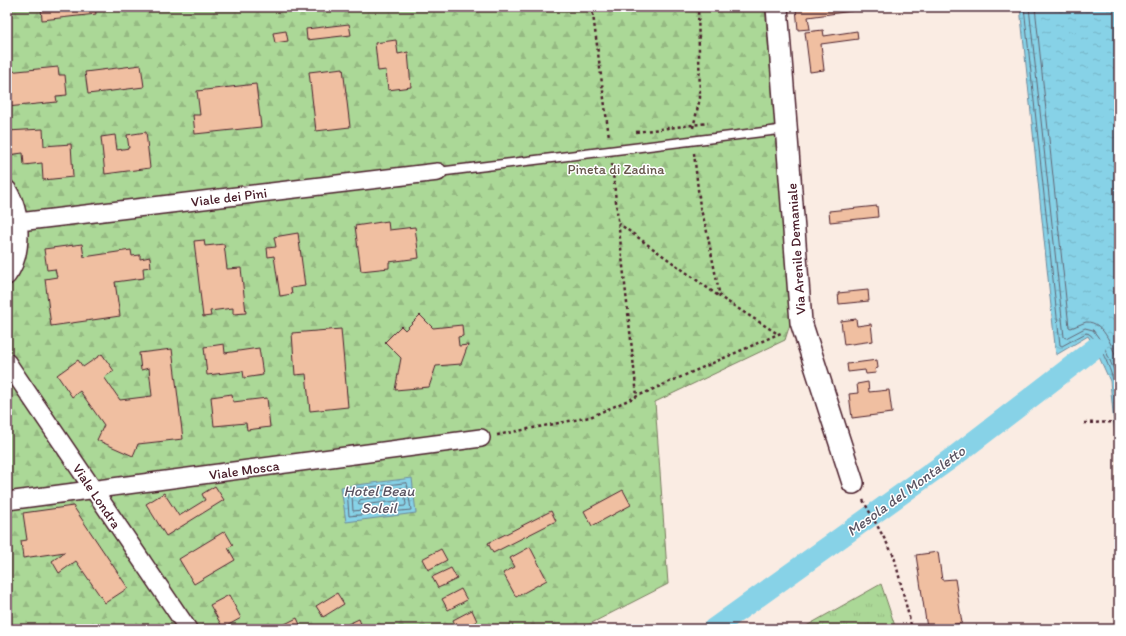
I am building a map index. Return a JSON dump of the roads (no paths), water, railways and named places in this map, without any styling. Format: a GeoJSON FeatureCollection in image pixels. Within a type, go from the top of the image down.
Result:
{"type":"FeatureCollection","features":[{"type":"Feature","properties":{"kind":"street","name":"Via Arenile Demaniale"},"geometry":{"type":"LineString","coordinates":[[777,7],[801,322],[853,483]]}},
{"type":"Feature","properties":{"kind":"street","name":"Viale dei Pini"},"geometry":{"type":"LineString","coordinates":[[19,222],[438,172]]}},
{"type":"Feature","properties":{"kind":"street"},"geometry":{"type":"LineString","coordinates":[[7,189],[11,196],[19,222],[18,248],[7,276]]}},
{"type":"Feature","properties":{"kind":"street","name":"Viale Londra"},"geometry":{"type":"LineString","coordinates":[[7,362],[188,629]]}},
{"type":"Feature","properties":{"kind":"street","name":"Viale Mosca"},"geometry":{"type":"LineString","coordinates":[[7,501],[481,438]]}},
{"type":"Feature","properties":{"kind":"lane"},"geometry":{"type":"LineString","coordinates":[[438,172],[779,130]]}},
{"type":"Feature","properties":{"kind":"water"},"geometry":{"type":"Polygon","coordinates":[[[1020,7],[1119,7],[1119,478],[1110,381],[1095,348],[1088,336],[1056,355],[1020,7]]]}},
{"type":"Feature","properties":{"kind":"water","name":"Hotel Beau Soleil"},"geometry":{"type":"Polygon","coordinates":[[[412,478],[416,513],[346,522],[341,487],[412,478]]]}},
{"type":"Feature","properties":{"kind":"waterway","name":"Mesola del Montaletto"},"geometry":{"type":"LineString","coordinates":[[713,629],[956,455],[1095,348]]}},
{"type":"Feature","properties":{"kind":"park label","name":"Pineta di Zadina"},"geometry":{"type":"Point","coordinates":[616,169]}}]}
